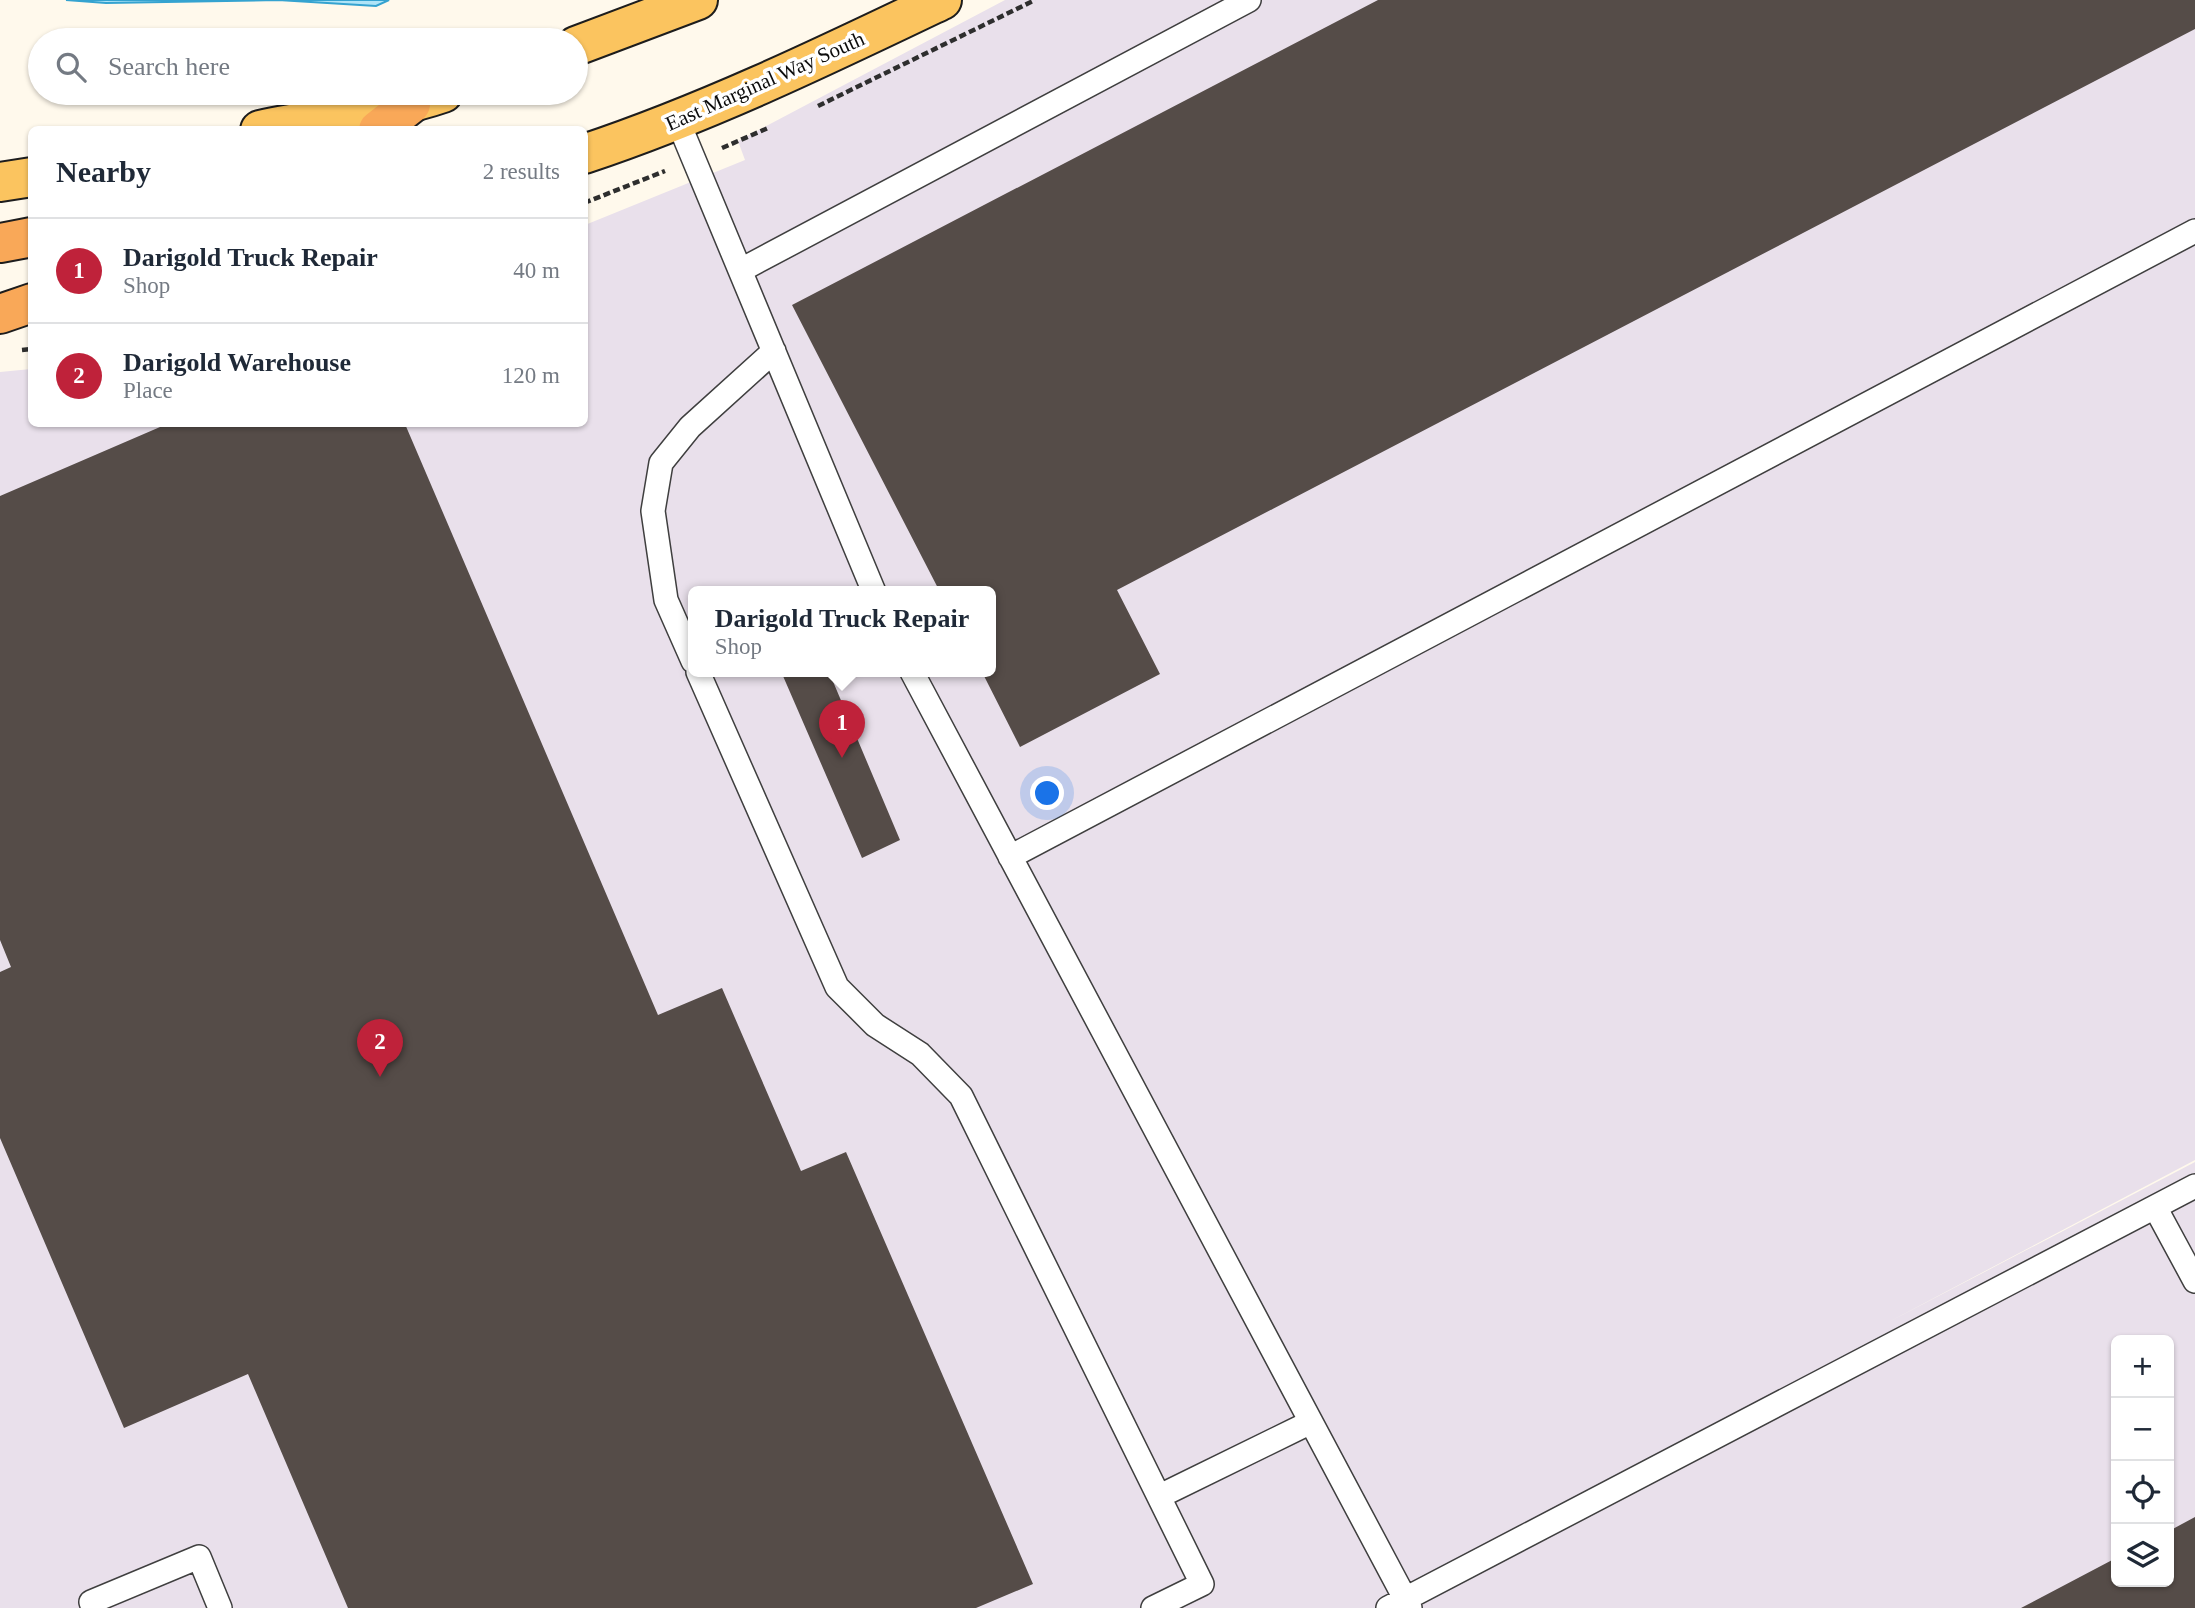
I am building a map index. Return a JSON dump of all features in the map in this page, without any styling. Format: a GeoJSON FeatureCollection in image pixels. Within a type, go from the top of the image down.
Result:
{"type":"FeatureCollection","features":[{"type":"Feature","properties":{"kind":"highway"},"geometry":{"type":"LineString","coordinates":[[384,126],[416,105]]}},
{"type":"Feature","properties":{"kind":"highway"},"geometry":{"type":"LineString","coordinates":[[0,243],[28,238]]}},
{"type":"Feature","properties":{"kind":"highway"},"geometry":{"type":"LineString","coordinates":[[0,314],[28,304]]}},
{"type":"Feature","properties":{"kind":"main road"},"geometry":{"type":"LineString","coordinates":[[588,41],[698,0]]}},
{"type":"Feature","properties":{"kind":"main road","name":"East Marginal Way South"},"geometry":{"type":"LineString","coordinates":[[588,152],[677,119],[823,57],[942,0]]}},
{"type":"Feature","properties":{"kind":"main road"},"geometry":{"type":"LineString","coordinates":[[278,126],[387,105]]}},
{"type":"Feature","properties":{"kind":"main road"},"geometry":{"type":"LineString","coordinates":[[0,182],[28,178]]}},
{"type":"Feature","properties":{"kind":"main road"},"geometry":{"type":"LineString","coordinates":[[0,298],[28,294]]}},
{"type":"Feature","properties":{"kind":"lane"},"geometry":{"type":"LineString","coordinates":[[741,270],[1249,0]]}},
{"type":"Feature","properties":{"kind":"lane"},"geometry":{"type":"LineString","coordinates":[[677,119],[872,586]]}},
{"type":"Feature","properties":{"kind":"lane"},"geometry":{"type":"LineString","coordinates":[[1010,857],[2195,231]]}},
{"type":"Feature","properties":{"kind":"lane"},"geometry":{"type":"LineString","coordinates":[[688,651],[666,600],[653,511],[661,463],[690,427],[774,351]]}},
{"type":"Feature","properties":{"kind":"lane"},"geometry":{"type":"LineString","coordinates":[[700,677],[837,987],[875,1025],[920,1054],[961,1096],[1160,1496],[1202,1584],[1153,1608]]}},
{"type":"Feature","properties":{"kind":"lane"},"geometry":{"type":"LineString","coordinates":[[915,677],[1309,1423],[1401,1605],[2195,1186]]}},
{"type":"Feature","properties":{"kind":"lane"},"geometry":{"type":"LineString","coordinates":[[2155,1207],[2195,1281]]}},
{"type":"Feature","properties":{"kind":"lane"},"geometry":{"type":"LineString","coordinates":[[1160,1496],[1309,1423]]}},
{"type":"Feature","properties":{"kind":"lane"},"geometry":{"type":"LineString","coordinates":[[93,1608],[91,1602],[199,1557],[220,1608]]}},
{"type":"Feature","properties":{"kind":"shaded area"},"geometry":{"type":"Polygon","coordinates":[[[1005,0],[2195,0],[2195,1160],[1883,1325],[2195,1162],[2195,1608],[0,1608],[0,372],[28,369],[28,427],[588,427],[588,224],[745,160],[738,141],[1005,0]]]}},
{"type":"Feature","properties":{"kind":"water"},"geometry":{"type":"Polygon","coordinates":[[[66,0],[278,0],[106,3],[66,0]]]}},
{"type":"Feature","properties":{"kind":"water"},"geometry":{"type":"Polygon","coordinates":[[[278,0],[389,0],[376,6],[278,0]]]}},
{"type":"Feature","properties":{"kind":"building"},"geometry":{"type":"Polygon","coordinates":[[[1378,0],[2195,0],[2195,29],[1117,590],[1160,674],[1020,747],[985,677],[996,677],[996,586],[937,586],[792,305],[1378,0]]]}},
{"type":"Feature","properties":{"kind":"building"},"geometry":{"type":"Polygon","coordinates":[[[160,427],[406,427],[658,1015],[722,988],[801,1171],[846,1152],[1033,1584],[976,1608],[348,1608],[248,1374],[124,1428],[0,1138],[0,972],[11,967],[0,940],[0,496],[160,427]]]}},
{"type":"Feature","properties":{"kind":"building"},"geometry":{"type":"Polygon","coordinates":[[[783,677],[831,677],[900,840],[862,858],[783,677]]]}},
{"type":"Feature","properties":{"kind":"building"},"geometry":{"type":"Polygon","coordinates":[[[2195,1517],[2195,1608],[2021,1608],[2111,1561],[2111,1587],[2174,1587],[2174,1528],[2195,1517]]]}},
{"type":"Feature","properties":{"kind":"place","name":"Darigold Truck Repair"},"geometry":{"type":"Point","coordinates":[842,758]}},
{"type":"Feature","properties":{"kind":"place","name":"Darigold Warehouse"},"geometry":{"type":"Point","coordinates":[380,1077]}}]}
